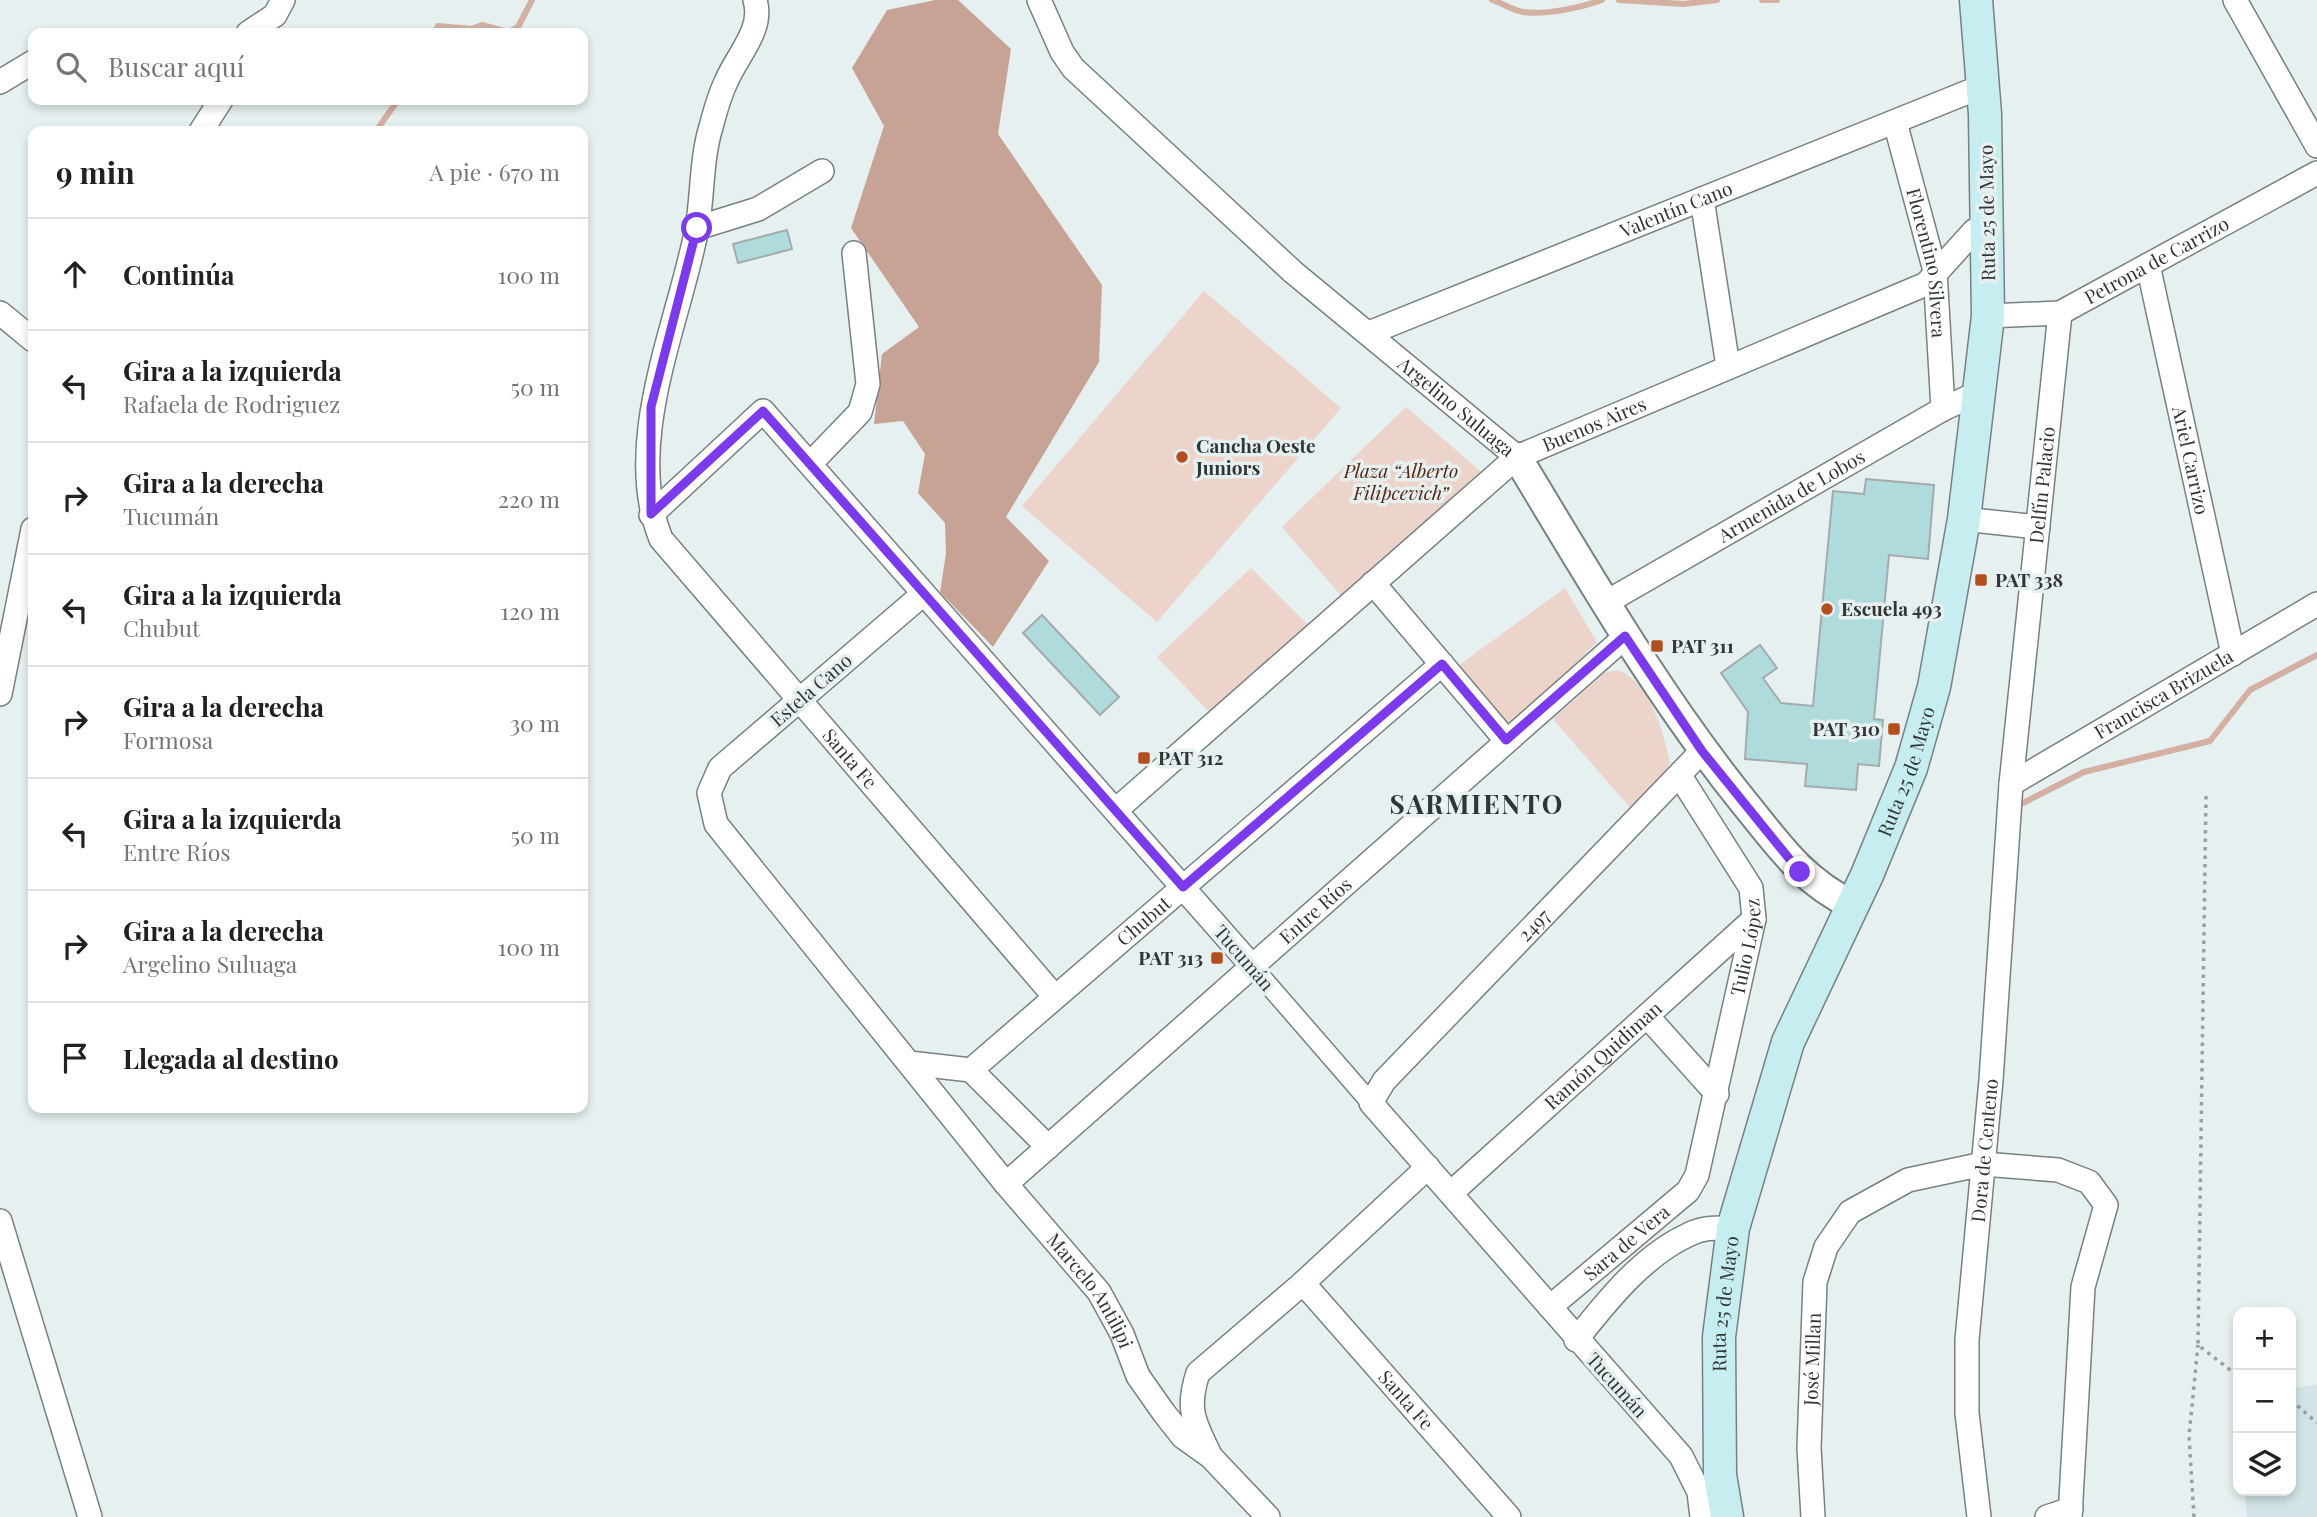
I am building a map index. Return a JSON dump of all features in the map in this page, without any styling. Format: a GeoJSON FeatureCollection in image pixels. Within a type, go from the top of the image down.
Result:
{"type":"FeatureCollection","features":[{"type":"Feature","properties":{"kind":"main road","name":"Ruta 25 de Mayo"},"geometry":{"type":"LineString","coordinates":[[1727,1517],[1720,1475],[1719,1337],[1732,1228],[1788,1042],[1852,905],[1911,768],[1934,687],[1964,519],[1988,316],[1989,222],[1976,0]]}},
{"type":"Feature","properties":{"kind":"street"},"geometry":{"type":"LineString","coordinates":[[651,514],[651,407],[697,228],[709,132],[726,81],[746,47],[759,14],[755,0]]}},
{"type":"Feature","properties":{"kind":"street","name":"Argelino Suluaga"},"geometry":{"type":"LineString","coordinates":[[1039,0],[1073,68],[1293,272],[1517,457],[1625,636],[1702,751],[1800,872],[1852,905]]}},
{"type":"Feature","properties":{"kind":"street"},"geometry":{"type":"LineString","coordinates":[[2235,0],[2317,146]]}},
{"type":"Feature","properties":{"kind":"street"},"geometry":{"type":"LineString","coordinates":[[256,28],[274,16]]}},
{"type":"Feature","properties":{"kind":"street"},"geometry":{"type":"LineString","coordinates":[[0,82],[28,65]]}},
{"type":"Feature","properties":{"kind":"street","name":"Valentín Cano"},"geometry":{"type":"LineString","coordinates":[[1368,333],[1983,86]]}},
{"type":"Feature","properties":{"kind":"street"},"geometry":{"type":"LineString","coordinates":[[204,126],[218,105]]}},
{"type":"Feature","properties":{"kind":"street","name":"Florentino Silvera"},"geometry":{"type":"LineString","coordinates":[[1895,122],[1936,271],[1943,409]]}},
{"type":"Feature","properties":{"kind":"street"},"geometry":{"type":"LineString","coordinates":[[697,228],[758,209],[821,172]]}},
{"type":"Feature","properties":{"kind":"street","name":"Petrona de Carrizo"},"geometry":{"type":"LineString","coordinates":[[1988,316],[2060,313],[2317,173]]}},
{"type":"Feature","properties":{"kind":"street"},"geometry":{"type":"LineString","coordinates":[[1702,199],[1728,366]]}},
{"type":"Feature","properties":{"kind":"street","name":"Buenos Aires"},"geometry":{"type":"LineString","coordinates":[[1116,810],[1517,457],[1926,284],[1974,231],[1989,222]]}},
{"type":"Feature","properties":{"kind":"street"},"geometry":{"type":"LineString","coordinates":[[810,464],[859,412],[868,384],[854,253]]}},
{"type":"Feature","properties":{"kind":"street","name":"Ariel Carrizo"},"geometry":{"type":"LineString","coordinates":[[2148,265],[2233,653]]}},
{"type":"Feature","properties":{"kind":"street"},"geometry":{"type":"LineString","coordinates":[[0,313],[28,336]]}},
{"type":"Feature","properties":{"kind":"street","name":"Delfín Palacio"},"geometry":{"type":"LineString","coordinates":[[2011,784],[2060,313]]}},
{"type":"Feature","properties":{"kind":"street","name":"Armenida de Lobos"},"geometry":{"type":"LineString","coordinates":[[1605,603],[1943,409],[1980,392]]}},
{"type":"Feature","properties":{"kind":"street","name":"Tucumán"},"geometry":{"type":"LineString","coordinates":[[651,514],[763,411],[922,595],[1116,810],[1576,1340],[1681,1456],[1699,1492],[1702,1517]]}},
{"type":"Feature","properties":{"kind":"street","name":"Santa Fe"},"geometry":{"type":"LineString","coordinates":[[651,514],[662,539],[1055,997]]}},
{"type":"Feature","properties":{"kind":"street"},"geometry":{"type":"LineString","coordinates":[[1964,519],[2038,527]]}},
{"type":"Feature","properties":{"kind":"street"},"geometry":{"type":"LineString","coordinates":[[0,694],[28,554]]}},
{"type":"Feature","properties":{"kind":"street"},"geometry":{"type":"LineString","coordinates":[[1373,583],[1506,740]]}},
{"type":"Feature","properties":{"kind":"street","name":"Estela Cano"},"geometry":{"type":"LineString","coordinates":[[709,793],[720,768],[922,595]]}},
{"type":"Feature","properties":{"kind":"street","name":"Francisca Brizuela"},"geometry":{"type":"LineString","coordinates":[[2011,784],[2317,604]]}},
{"type":"Feature","properties":{"kind":"street","name":"Entre Ríos"},"geometry":{"type":"LineString","coordinates":[[1006,1184],[1625,636]]}},
{"type":"Feature","properties":{"kind":"street","name":"Chubut"},"geometry":{"type":"LineString","coordinates":[[971,1070],[1442,664]]}},
{"type":"Feature","properties":{"kind":"street","name":"2497"},"geometry":{"type":"LineString","coordinates":[[1371,1103],[1384,1081],[1702,751]]}},
{"type":"Feature","properties":{"kind":"street","name":"Tulio López"},"geometry":{"type":"LineString","coordinates":[[1679,776],[1751,888],[1754,919],[1697,1175]]}},
{"type":"Feature","properties":{"kind":"street","name":"Dora de Centeno"},"geometry":{"type":"LineString","coordinates":[[1979,1517],[1967,1413],[1966,1340],[1983,1164],[2011,784]]}},
{"type":"Feature","properties":{"kind":"street","name":"Marcelo Antilipi"},"geometry":{"type":"LineString","coordinates":[[709,793],[716,824],[1006,1184],[1099,1292],[1122,1334],[1138,1376],[1164,1413],[1183,1437],[1211,1457],[1268,1517]]}},
{"type":"Feature","properties":{"kind":"street","name":"Ramón Quidiman"},"geometry":{"type":"LineString","coordinates":[[1451,1193],[1754,919]]}},
{"type":"Feature","properties":{"kind":"street"},"geometry":{"type":"LineString","coordinates":[[1647,1016],[1717,1094]]}},
{"type":"Feature","properties":{"kind":"street"},"geometry":{"type":"LineString","coordinates":[[909,1063],[971,1070],[1048,1147]]}},
{"type":"Feature","properties":{"kind":"street"},"geometry":{"type":"LineString","coordinates":[[1983,1164],[2057,1170],[2089,1182],[2106,1205],[2083,1287],[2070,1513],[2047,1517]]}},
{"type":"Feature","properties":{"kind":"street","name":"José Millan"},"geometry":{"type":"LineString","coordinates":[[1813,1517],[1809,1448],[1815,1282],[1826,1247],[1850,1212],[1908,1180],[1983,1164]]}},
{"type":"Feature","properties":{"kind":"street"},"geometry":{"type":"LineString","coordinates":[[1211,1457],[1192,1418],[1192,1393],[1198,1373],[1303,1283],[1428,1167]]}},
{"type":"Feature","properties":{"kind":"street","name":"Sara de Vera"},"geometry":{"type":"LineString","coordinates":[[1550,1307],[1688,1191],[1697,1175]]}},
{"type":"Feature","properties":{"kind":"street"},"geometry":{"type":"LineString","coordinates":[[0,1221],[90,1517]]}},
{"type":"Feature","properties":{"kind":"street"},"geometry":{"type":"LineString","coordinates":[[1576,1340],[1616,1291],[1668,1247],[1691,1233],[1706,1229],[1732,1228]]}},
{"type":"Feature","properties":{"kind":"street","name":"Santa Fe"},"geometry":{"type":"LineString","coordinates":[[1303,1283],[1509,1517]]}},
{"type":"Feature","properties":{"kind":"path"},"geometry":{"type":"LineString","coordinates":[[2194,1517],[2189,1436],[2198,1345],[2206,796]]}},
{"type":"Feature","properties":{"kind":"path"},"geometry":{"type":"LineString","coordinates":[[2198,1345],[2233,1372]]}},
{"type":"Feature","properties":{"kind":"path"},"geometry":{"type":"LineString","coordinates":[[2296,1404],[2317,1423]]}},
{"type":"Feature","properties":{"kind":"shaded area"},"geometry":{"type":"Polygon","coordinates":[[[935,0],[958,0],[1011,49],[998,134],[1102,285],[1099,362],[1006,517],[1049,561],[993,647],[940,592],[946,553],[945,523],[918,493],[925,454],[903,421],[874,424],[882,354],[919,327],[851,228],[884,126],[852,68],[887,10],[935,0]]]}},
{"type":"Feature","properties":{"kind":"shaded area"},"geometry":{"type":"Polygon","coordinates":[[[2317,1384],[2317,1517],[2247,1517],[2245,1496],[2296,1496],[2296,1388],[2317,1384]]]}},
{"type":"Feature","properties":{"kind":"green space","name":"Cancha Oeste Juniors"},"geometry":{"type":"Polygon","coordinates":[[[1204,291],[1341,408],[1157,622],[1022,506],[1204,291]]]}},
{"type":"Feature","properties":{"kind":"green space","name":"Plaza “Alberto Filipcevich”"},"geometry":{"type":"Polygon","coordinates":[[[1406,407],[1486,476],[1343,598],[1282,527],[1406,407]]]}},
{"type":"Feature","properties":{"kind":"green space"},"geometry":{"type":"Polygon","coordinates":[[[1251,568],[1309,626],[1209,712],[1157,657],[1251,568]]]}},
{"type":"Feature","properties":{"kind":"green space"},"geometry":{"type":"Polygon","coordinates":[[[1565,588],[1597,642],[1506,731],[1455,668],[1565,588]]]}},
{"type":"Feature","properties":{"kind":"green space"},"geometry":{"type":"Polygon","coordinates":[[[1619,670],[1639,686],[1654,710],[1670,763],[1651,797],[1633,811],[1553,719],[1606,672],[1619,670]]]}},
{"type":"Feature","properties":{"kind":"building"},"geometry":{"type":"Polygon","coordinates":[[[787,230],[792,249],[738,263],[733,244],[787,230]]]}},
{"type":"Feature","properties":{"kind":"building"},"geometry":{"type":"Polygon","coordinates":[[[1866,479],[1934,485],[1928,559],[1889,555],[1874,719],[1883,720],[1879,766],[1858,764],[1856,790],[1805,786],[1807,764],[1745,759],[1748,712],[1721,673],[1760,645],[1777,668],[1763,678],[1781,703],[1813,706],[1833,491],[1864,494],[1866,479]]]}},
{"type":"Feature","properties":{"kind":"building"},"geometry":{"type":"Polygon","coordinates":[[[1042,615],[1119,697],[1100,715],[1023,633],[1042,615]]]}},
{"type":"Feature","properties":{"kind":"waterway"},"geometry":{"type":"LineString","coordinates":[[516,28],[532,0]]}},
{"type":"Feature","properties":{"kind":"waterway"},"geometry":{"type":"LineString","coordinates":[[1492,0],[1519,11],[1532,13],[1563,10],[1602,0]]}},
{"type":"Feature","properties":{"kind":"waterway"},"geometry":{"type":"LineString","coordinates":[[1619,0],[1684,4],[1717,0]]}},
{"type":"Feature","properties":{"kind":"waterway"},"geometry":{"type":"LineString","coordinates":[[1762,0],[1777,0]]}},
{"type":"Feature","properties":{"kind":"waterway"},"geometry":{"type":"LineString","coordinates":[[474,28],[482,25],[493,28]]}},
{"type":"Feature","properties":{"kind":"waterway"},"geometry":{"type":"LineString","coordinates":[[437,28],[460,28]]}},
{"type":"Feature","properties":{"kind":"waterway"},"geometry":{"type":"LineString","coordinates":[[380,126],[394,105]]}},
{"type":"Feature","properties":{"kind":"waterway"},"geometry":{"type":"LineString","coordinates":[[2023,803],[2084,772],[2210,741],[2250,690],[2317,655]]}},
{"type":"Feature","properties":{"kind":"place","name":"Cancha Oeste Juniors"},"geometry":{"type":"Point","coordinates":[1182,457]}},
{"type":"Feature","properties":{"kind":"place","name":"PAT 338"},"geometry":{"type":"Point","coordinates":[1981,580]}},
{"type":"Feature","properties":{"kind":"place","name":"Escuela 493"},"geometry":{"type":"Point","coordinates":[1827,609]}},
{"type":"Feature","properties":{"kind":"place","name":"PAT 311"},"geometry":{"type":"Point","coordinates":[1657,646]}},
{"type":"Feature","properties":{"kind":"place","name":"PAT 310"},"geometry":{"type":"Point","coordinates":[1894,729]}},
{"type":"Feature","properties":{"kind":"place","name":"PAT 312"},"geometry":{"type":"Point","coordinates":[1144,758]}},
{"type":"Feature","properties":{"kind":"place","name":"PAT 313"},"geometry":{"type":"Point","coordinates":[1217,958]}},
{"type":"Feature","properties":{"kind":"district","name":"SARMIENTO"},"geometry":{"type":"Point","coordinates":[1477,805]}},
{"type":"Feature","properties":{"kind":"route"},"geometry":{"type":"LineString","coordinates":[[697,228],[651,407],[651,514],[763,411],[922,595],[1183,887],[1442,664],[1506,740],[1625,636],[1702,751],[1800,872]]}}]}
